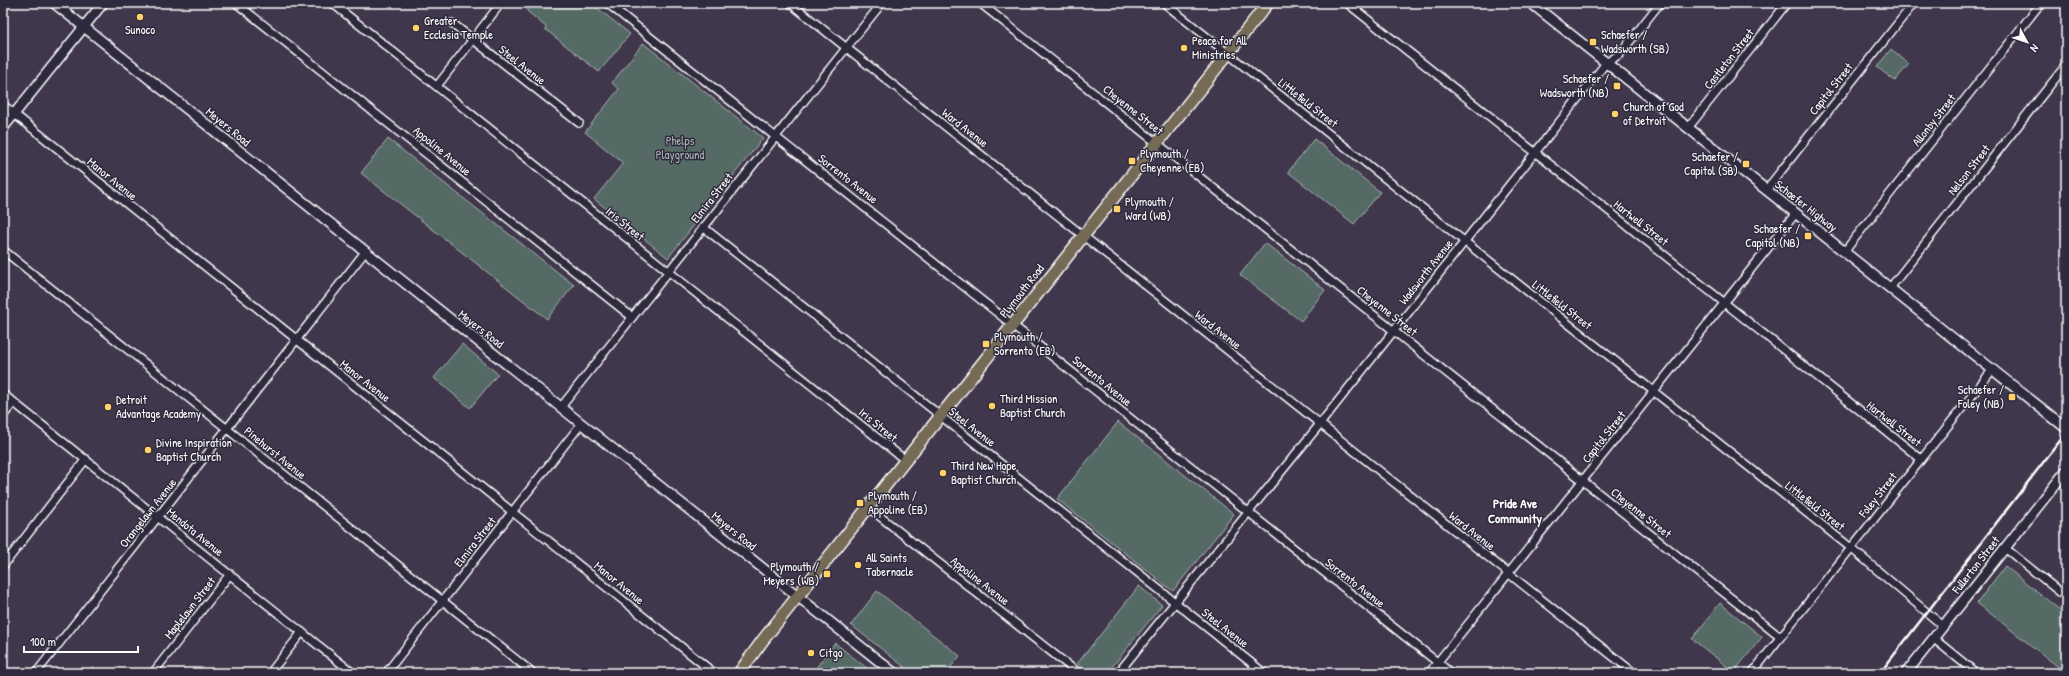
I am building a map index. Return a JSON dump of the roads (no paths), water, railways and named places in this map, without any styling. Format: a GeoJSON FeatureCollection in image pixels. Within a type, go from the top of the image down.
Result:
{"type":"FeatureCollection","features":[{"type":"Feature","properties":{"kind":"main road","name":"Plymouth Road"},"geometry":{"type":"LineString","coordinates":[[739,673],[797,596],[1268,3]]}},
{"type":"Feature","properties":{"kind":"street","name":"Meyers Road"},"geometry":{"type":"LineString","coordinates":[[54,3],[894,673]]}},
{"type":"Feature","properties":{"kind":"street"},"geometry":{"type":"LineString","coordinates":[[3,128],[103,3]]}},
{"type":"Feature","properties":{"kind":"street","name":"Appoline Avenue"},"geometry":{"type":"LineString","coordinates":[[236,3],[632,317]]}},
{"type":"Feature","properties":{"kind":"street","name":"Iris Street"},"geometry":{"type":"LineString","coordinates":[[332,3],[667,272],[905,460]]}},
{"type":"Feature","properties":{"kind":"street"},"geometry":{"type":"LineString","coordinates":[[437,86],[501,3]]}},
{"type":"Feature","properties":{"kind":"street","name":"Sorrento Avenue"},"geometry":{"type":"LineString","coordinates":[[607,3],[1451,673]]}},
{"type":"Feature","properties":{"kind":"street","name":"Ward Avenue"},"geometry":{"type":"LineString","coordinates":[[790,3],[1634,673]]}},
{"type":"Feature","properties":{"kind":"street","name":"Elmira Street"},"geometry":{"type":"LineString","coordinates":[[561,407],[882,3]]}},
{"type":"Feature","properties":{"kind":"street","name":"Cheyenne Street"},"geometry":{"type":"LineString","coordinates":[[980,3],[1780,637]]}},
{"type":"Feature","properties":{"kind":"street","name":"Littlefield Street"},"geometry":{"type":"LineString","coordinates":[[1164,3],[1850,548],[1943,626]]}},
{"type":"Feature","properties":{"kind":"street","name":"Hartwell Street"},"geometry":{"type":"LineString","coordinates":[[1347,3],[1921,459]]}},
{"type":"Feature","properties":{"kind":"street","name":"Schaefer Highway"},"geometry":{"type":"LineString","coordinates":[[1531,3],[2066,428]]}},
{"type":"Feature","properties":{"kind":"street","name":"Wadsworth Avenue"},"geometry":{"type":"LineString","coordinates":[[1175,602],[1320,424],[1606,63],[1620,54],[1660,3]]}},
{"type":"Feature","properties":{"kind":"street","name":"Castleton Street"},"geometry":{"type":"LineString","coordinates":[[1688,128],[1787,3]]}},
{"type":"Feature","properties":{"kind":"street","name":"Capitol Street"},"geometry":{"type":"LineString","coordinates":[[1766,190],[1914,3]]}},
{"type":"Feature","properties":{"kind":"street","name":"Allonby Street"},"geometry":{"type":"LineString","coordinates":[[1844,252],[2041,3]]}},
{"type":"Feature","properties":{"kind":"street","name":"Steel Avenue"},"geometry":{"type":"LineString","coordinates":[[452,23],[579,123]]}},
{"type":"Feature","properties":{"kind":"street","name":"Nelson Street"},"geometry":{"type":"LineString","coordinates":[[1890,288],[2066,65]]}},
{"type":"Feature","properties":{"kind":"street","name":"Manor Avenue"},"geometry":{"type":"LineString","coordinates":[[3,105],[714,673]]}},
{"type":"Feature","properties":{"kind":"street","name":"Capitol Street"},"geometry":{"type":"LineString","coordinates":[[1429,673],[1584,481],[1796,213]]}},
{"type":"Feature","properties":{"kind":"street","name":"Steel Avenue"},"geometry":{"type":"LineString","coordinates":[[703,227],[1264,673]]}},
{"type":"Feature","properties":{"kind":"street","name":"Pinehurst Avenue"},"geometry":{"type":"LineString","coordinates":[[3,250],[533,673]]}},
{"type":"Feature","properties":{"kind":"street","name":"Orangelawn Avenue"},"geometry":{"type":"LineString","coordinates":[[36,673],[365,252]]}},
{"type":"Feature","properties":{"kind":"street","name":"Foley Street"},"geometry":{"type":"LineString","coordinates":[[1752,673],[1992,369]]}},
{"type":"Feature","properties":{"kind":"street","name":"Mendota Avenue"},"geometry":{"type":"LineString","coordinates":[[3,394],[353,673]]}},
{"type":"Feature","properties":{"kind":"street"},"geometry":{"type":"LineString","coordinates":[[3,416],[14,402]]}},
{"type":"Feature","properties":{"kind":"street","name":"Elmira Street"},"geometry":{"type":"LineString","coordinates":[[386,673],[581,424]]}},
{"type":"Feature","properties":{"kind":"street"},"geometry":{"type":"LineString","coordinates":[[3,566],[86,459]]}},
{"type":"Feature","properties":{"kind":"street","name":"Fullerton Street"},"geometry":{"type":"LineString","coordinates":[[1906,673],[2066,471]]}},
{"type":"Feature","properties":{"kind":"street","name":"Appoline Avenue"},"geometry":{"type":"LineString","coordinates":[[868,507],[1078,673]]}},
{"type":"Feature","properties":{"kind":"street"},"geometry":{"type":"LineString","coordinates":[[2005,548],[2066,597]]}},
{"type":"Feature","properties":{"kind":"street","name":"Maplelawn Street"},"geometry":{"type":"LineString","coordinates":[[153,673],[230,574]]}},
{"type":"Feature","properties":{"kind":"street"},"geometry":{"type":"LineString","coordinates":[[1118,673],[1175,602]]}},
{"type":"Feature","properties":{"kind":"street"},"geometry":{"type":"LineString","coordinates":[[270,673],[302,632]]}},
{"type":"Feature","properties":{"kind":"street"},"geometry":{"type":"LineString","coordinates":[[1933,638],[1976,673]]}},
{"type":"Feature","properties":{"kind":"railway"},"geometry":{"type":"LineString","coordinates":[[1880,673],[2066,433]]}},
{"type":"Feature","properties":{"kind":"place","name":"Sunoco"},"geometry":{"type":"Point","coordinates":[140,17]}},
{"type":"Feature","properties":{"kind":"place","name":"Greater Ecclesia Temple"},"geometry":{"type":"Point","coordinates":[416,28]}},
{"type":"Feature","properties":{"kind":"place","name":"Schaefer / Wadsworth (SB)"},"geometry":{"type":"Point","coordinates":[1593,42]}},
{"type":"Feature","properties":{"kind":"place","name":"Peace for All Ministries"},"geometry":{"type":"Point","coordinates":[1184,48]}},
{"type":"Feature","properties":{"kind":"place","name":"Schaefer / Wadsworth (NB)"},"geometry":{"type":"Point","coordinates":[1617,86]}},
{"type":"Feature","properties":{"kind":"place","name":"Church of God of Detroit"},"geometry":{"type":"Point","coordinates":[1615,114]}},
{"type":"Feature","properties":{"kind":"place","name":"Plymouth / Cheyenne (EB)"},"geometry":{"type":"Point","coordinates":[1132,161]}},
{"type":"Feature","properties":{"kind":"place","name":"Schaefer / Capitol (SB)"},"geometry":{"type":"Point","coordinates":[1746,164]}},
{"type":"Feature","properties":{"kind":"place","name":"Plymouth / Ward (WB)"},"geometry":{"type":"Point","coordinates":[1117,209]}},
{"type":"Feature","properties":{"kind":"place","name":"Schaefer / Capitol (NB)"},"geometry":{"type":"Point","coordinates":[1808,236]}},
{"type":"Feature","properties":{"kind":"place","name":"Plymouth / Sorrento (EB)"},"geometry":{"type":"Point","coordinates":[986,344]}},
{"type":"Feature","properties":{"kind":"place","name":"Schaefer / Foley (NB)"},"geometry":{"type":"Point","coordinates":[2012,397]}},
{"type":"Feature","properties":{"kind":"place","name":"Third Mission Baptist Church"},"geometry":{"type":"Point","coordinates":[992,406]}},
{"type":"Feature","properties":{"kind":"place","name":"Detroit Advantage Academy"},"geometry":{"type":"Point","coordinates":[108,407]}},
{"type":"Feature","properties":{"kind":"place","name":"Divine Inspiration Baptist Church"},"geometry":{"type":"Point","coordinates":[148,450]}},
{"type":"Feature","properties":{"kind":"place","name":"Third New Hope Baptist Church"},"geometry":{"type":"Point","coordinates":[943,473]}},
{"type":"Feature","properties":{"kind":"place","name":"Plymouth / Appoline (EB)"},"geometry":{"type":"Point","coordinates":[860,503]}},
{"type":"Feature","properties":{"kind":"place","name":"All Saints Tabernacle"},"geometry":{"type":"Point","coordinates":[858,565]}},
{"type":"Feature","properties":{"kind":"place","name":"Plymouth / Meyers (WB)"},"geometry":{"type":"Point","coordinates":[827,574]}},
{"type":"Feature","properties":{"kind":"place","name":"Citgo"},"geometry":{"type":"Point","coordinates":[811,653]}},
{"type":"Feature","properties":{"kind":"district","name":"Pride Ave Community"},"geometry":{"type":"Point","coordinates":[1515,510]}},
{"type":"Feature","properties":{"kind":"park label","name":"Phelps Playground"},"geometry":{"type":"Point","coordinates":[680,148]}}]}
